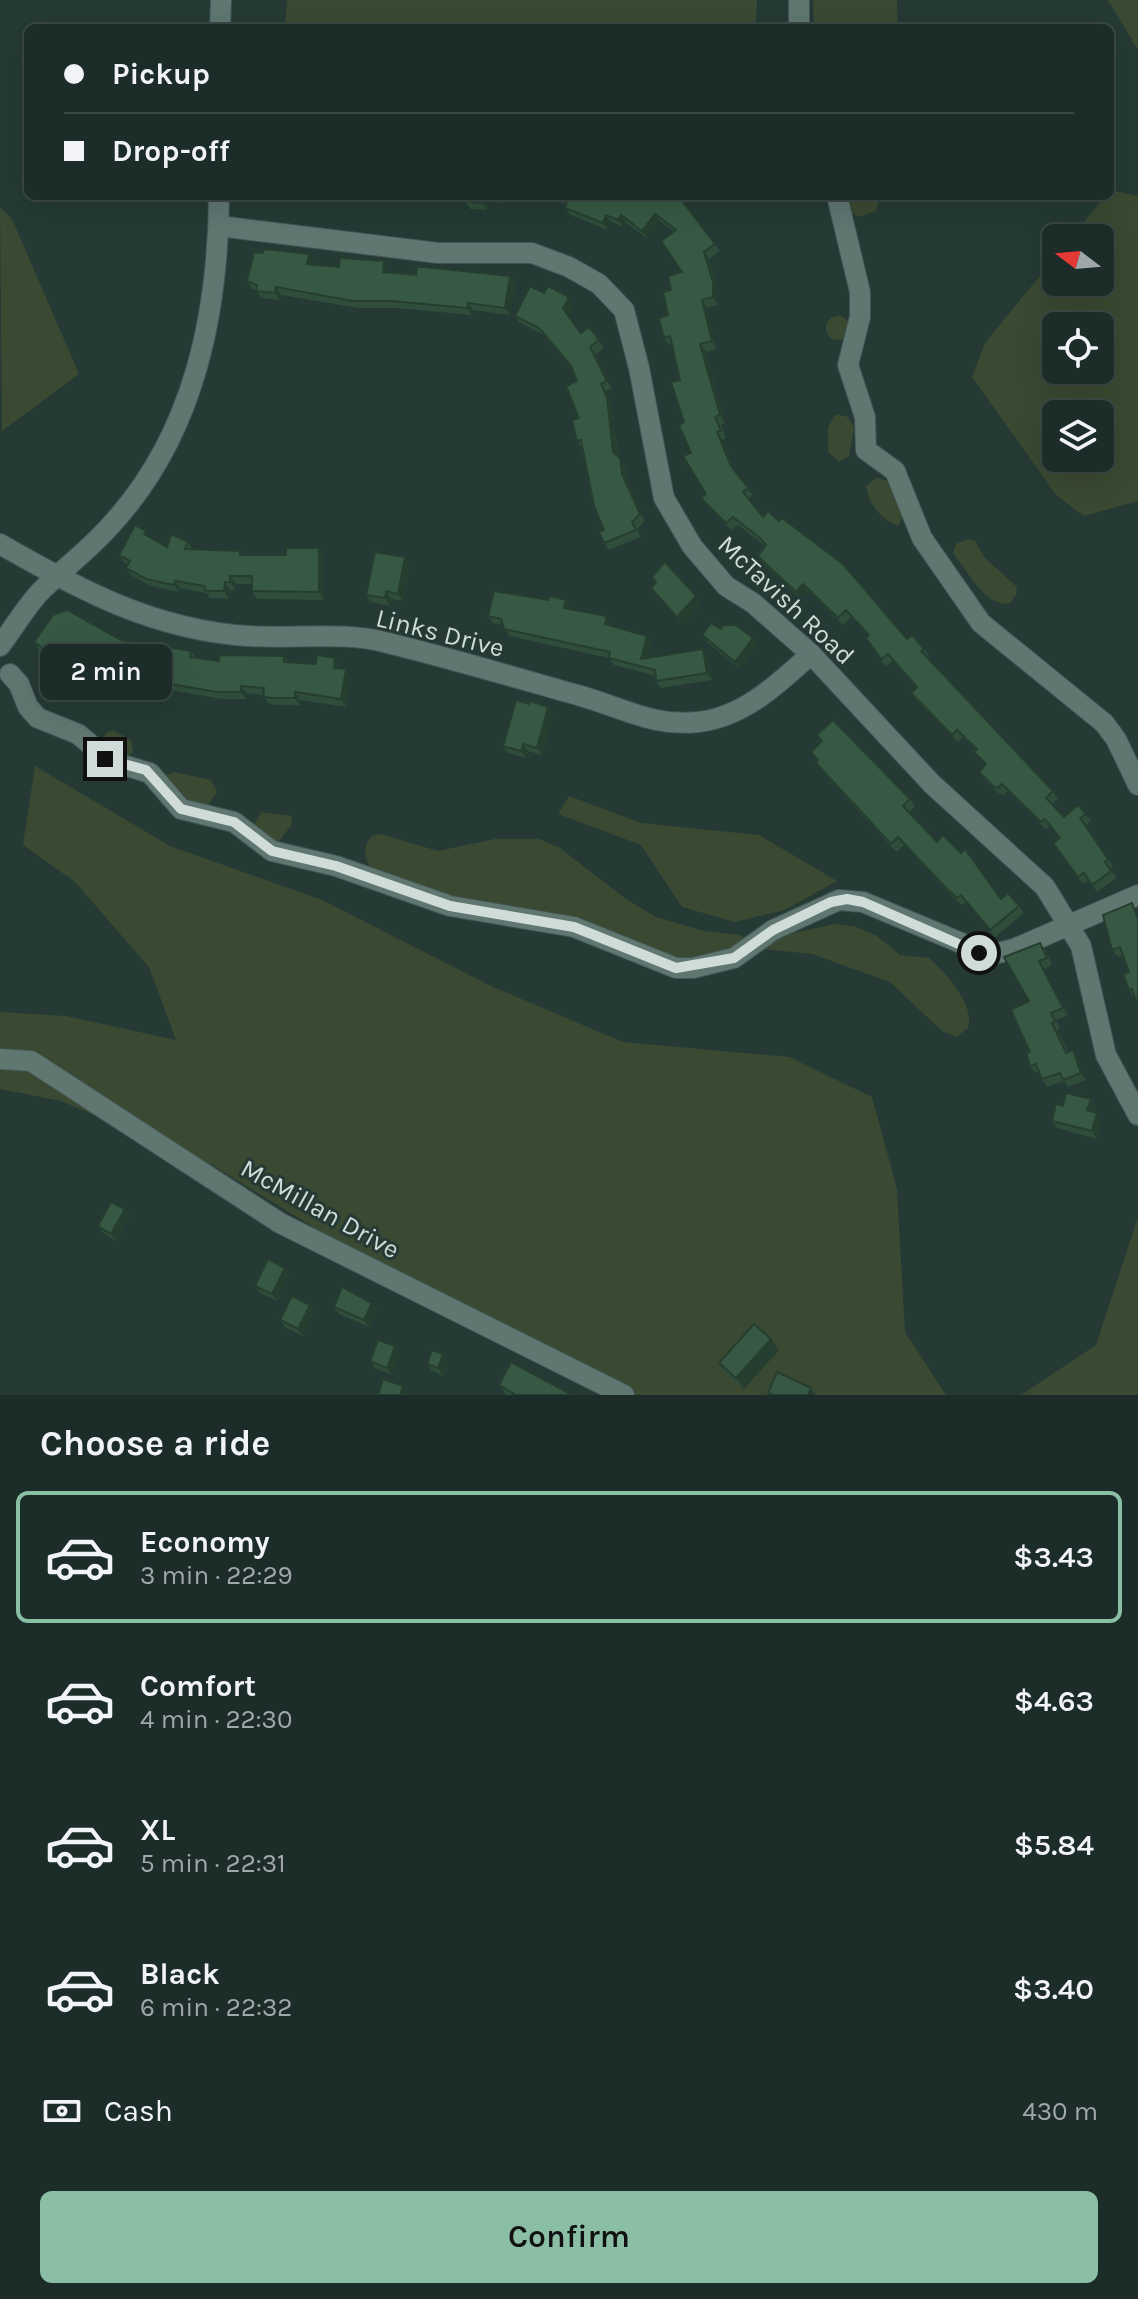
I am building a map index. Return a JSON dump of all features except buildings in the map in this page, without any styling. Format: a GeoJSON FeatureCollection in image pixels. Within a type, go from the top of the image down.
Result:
{"type":"FeatureCollection","features":[{"type":"Feature","properties":{"kind":"street"},"geometry":{"type":"LineString","coordinates":[[220,24],[221,0]]}},
{"type":"Feature","properties":{"kind":"street"},"geometry":{"type":"LineString","coordinates":[[799,0],[799,24]]}},
{"type":"Feature","properties":{"kind":"street"},"geometry":{"type":"LineString","coordinates":[[0,646],[39,594],[112,525],[160,462],[204,349],[216,273],[219,200]]}},
{"type":"Feature","properties":{"kind":"street"},"geometry":{"type":"LineString","coordinates":[[838,200],[860,292],[860,317],[848,365],[865,417],[866,450],[895,471],[922,538],[981,623],[1104,723],[1116,739],[1138,785]]}},
{"type":"Feature","properties":{"kind":"street","name":"McTavish Road"},"geometry":{"type":"LineString","coordinates":[[219,226],[438,253],[532,253],[569,267],[599,284],[624,310],[639,368],[664,498],[692,546],[726,586],[753,603],[811,654],[932,784],[1045,887],[1081,946],[1106,1055],[1138,1115]]}},
{"type":"Feature","properties":{"kind":"street","name":"Links Drive"},"geometry":{"type":"LineString","coordinates":[[0,544],[91,596],[175,624],[246,636],[383,641],[603,703],[652,722],[699,722],[731,714],[760,698],[811,654]]}},
{"type":"Feature","properties":{"kind":"street"},"geometry":{"type":"LineString","coordinates":[[10,674],[19,684],[28,707],[38,718],[78,734],[110,761],[150,773],[181,809],[234,822],[272,851],[336,866],[450,906],[574,927],[676,968],[734,958],[773,930],[824,905],[847,899],[863,902],[990,955],[1014,949],[1067,923],[1138,895]]}},
{"type":"Feature","properties":{"kind":"street","name":"McMillan Drive"},"geometry":{"type":"LineString","coordinates":[[0,1059],[31,1061],[280,1223],[624,1395]]}},
{"type":"Feature","properties":{"kind":"green space"},"geometry":{"type":"Polygon","coordinates":[[[287,0],[757,0],[756,24],[285,24],[287,0]]]}},
{"type":"Feature","properties":{"kind":"green space"},"geometry":{"type":"Polygon","coordinates":[[[813,0],[897,0],[898,24],[814,24],[813,0]]]}},
{"type":"Feature","properties":{"kind":"green space"},"geometry":{"type":"Polygon","coordinates":[[[1108,0],[1138,0],[1138,50],[1108,0]]]}},
{"type":"Feature","properties":{"kind":"green space"},"geometry":{"type":"Polygon","coordinates":[[[1114,191],[1138,196],[1138,501],[1084,516],[1056,495],[972,377],[985,343],[1042,273],[1042,296],[1114,296],[1114,224],[1082,224],[1102,200],[1114,200],[1114,191]]]}},
{"type":"Feature","properties":{"kind":"green space"},"geometry":{"type":"Polygon","coordinates":[[[845,200],[879,200],[876,211],[860,217],[850,213],[845,200]]]}},
{"type":"Feature","properties":{"kind":"green space"},"geometry":{"type":"Polygon","coordinates":[[[0,207],[12,219],[79,374],[2,431],[0,207]]]}},
{"type":"Feature","properties":{"kind":"green space"},"geometry":{"type":"Polygon","coordinates":[[[838,316],[849,323],[850,328],[843,339],[838,340],[827,333],[826,328],[833,317],[838,316]]]}},
{"type":"Feature","properties":{"kind":"green space"},"geometry":{"type":"Polygon","coordinates":[[[836,414],[848,417],[854,428],[849,456],[839,462],[828,452],[828,427],[836,414]]]}},
{"type":"Feature","properties":{"kind":"green space"},"geometry":{"type":"Polygon","coordinates":[[[877,477],[887,481],[903,517],[898,526],[881,515],[869,499],[866,486],[877,477]]]}},
{"type":"Feature","properties":{"kind":"green space"},"geometry":{"type":"Polygon","coordinates":[[[968,539],[975,541],[985,558],[1016,586],[1017,593],[1010,603],[994,601],[986,595],[953,553],[956,544],[968,539]]]}},
{"type":"Feature","properties":{"kind":"green space"},"geometry":{"type":"Polygon","coordinates":[[[113,730],[131,740],[133,752],[127,757],[120,758],[101,743],[106,733],[113,730]]]}},
{"type":"Feature","properties":{"kind":"green space"},"geometry":{"type":"Polygon","coordinates":[[[35,766],[170,846],[322,900],[493,987],[623,1042],[789,1057],[872,1097],[897,1189],[905,1332],[946,1395],[600,1395],[520,1342],[373,1264],[214,1166],[61,1101],[0,1089],[0,1012],[66,1016],[176,1040],[149,967],[74,881],[23,845],[35,766]]]}},
{"type":"Feature","properties":{"kind":"green space"},"geometry":{"type":"Polygon","coordinates":[[[174,772],[211,780],[217,792],[208,805],[186,803],[164,776],[174,772]]]}},
{"type":"Feature","properties":{"kind":"green space"},"geometry":{"type":"Polygon","coordinates":[[[569,796],[641,823],[759,835],[837,881],[785,910],[735,922],[682,907],[641,845],[558,814],[569,796]]]}},
{"type":"Feature","properties":{"kind":"green space"},"geometry":{"type":"Polygon","coordinates":[[[261,812],[291,816],[292,824],[278,843],[254,826],[261,812]]]}},
{"type":"Feature","properties":{"kind":"green space"},"geometry":{"type":"Polygon","coordinates":[[[381,834],[438,851],[495,839],[539,839],[560,848],[626,899],[656,917],[704,931],[741,935],[745,940],[743,946],[690,964],[470,904],[371,868],[365,848],[372,836],[381,834]]]}},
{"type":"Feature","properties":{"kind":"green space"},"geometry":{"type":"Polygon","coordinates":[[[835,924],[854,926],[877,936],[900,955],[929,958],[951,980],[963,999],[969,1019],[968,1028],[956,1037],[942,1031],[890,982],[812,954],[763,949],[771,938],[835,924]]]}},
{"type":"Feature","properties":{"kind":"green space"},"geometry":{"type":"Polygon","coordinates":[[[1138,1217],[1138,1395],[1021,1395],[1096,1345],[1138,1217]]]}},
{"type":"Feature","properties":{"kind":"route"},"geometry":{"type":"LineString","coordinates":[[105,759],[146,770],[181,809],[234,822],[272,851],[336,866],[450,906],[574,927],[680,969],[734,958],[773,930],[831,902],[847,899],[856,899],[979,953]]}}]}
